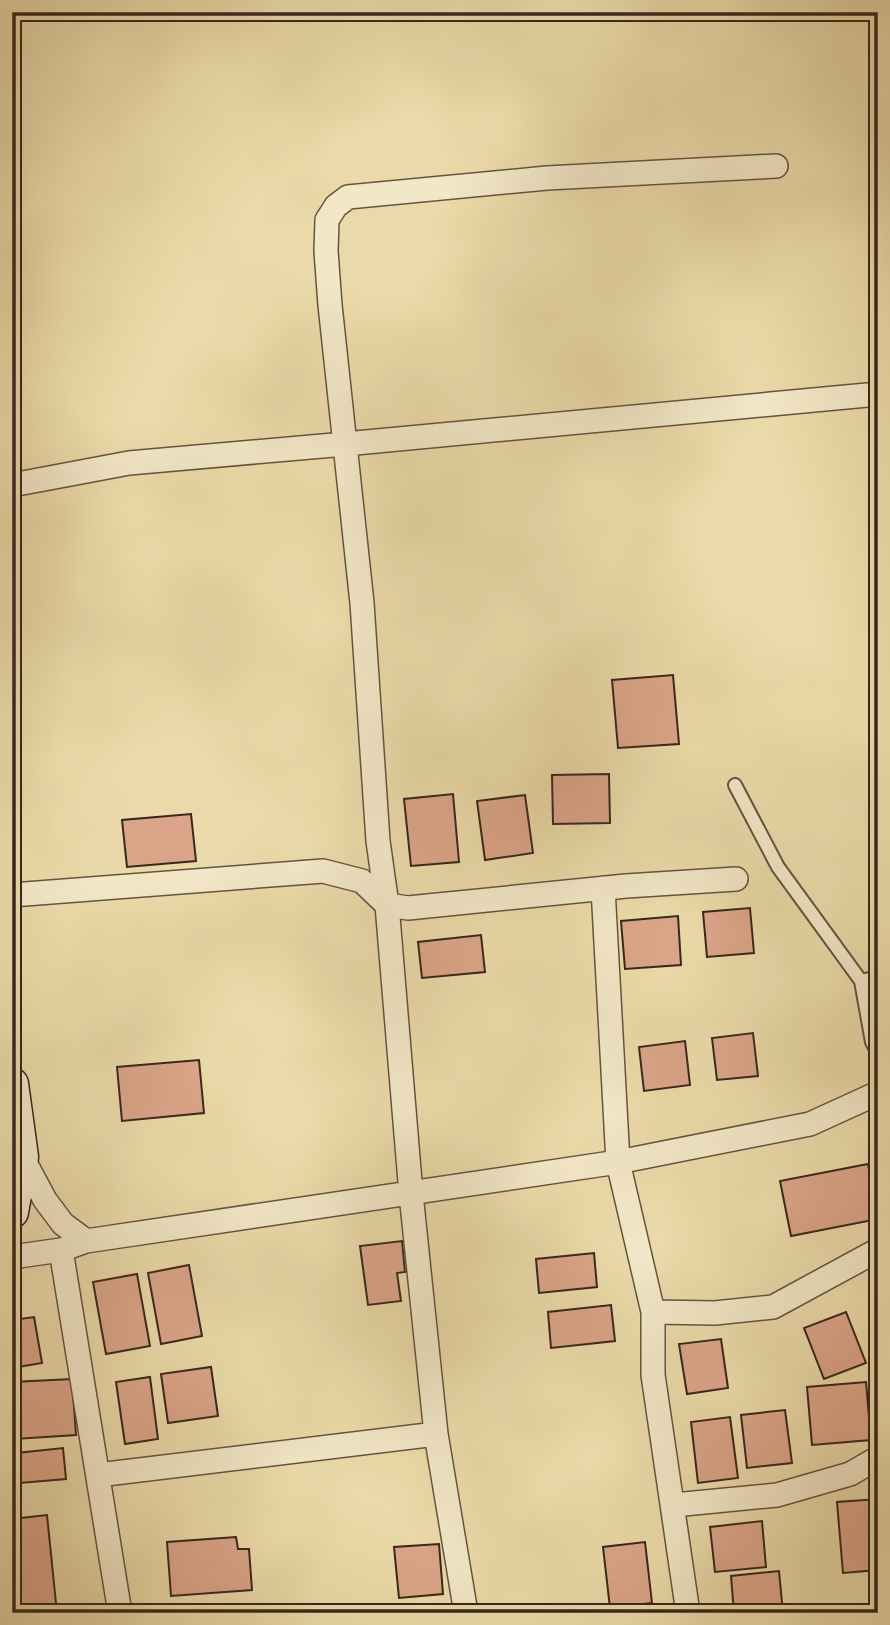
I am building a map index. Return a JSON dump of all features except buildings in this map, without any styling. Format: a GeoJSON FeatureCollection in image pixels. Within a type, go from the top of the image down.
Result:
{"type":"FeatureCollection","features":[{"type":"Feature","properties":{"kind":"street"},"geometry":{"type":"LineString","coordinates":[[466,1613],[436,1434],[411,1194],[387,905],[378,841],[362,603],[326,251],[327,220],[336,206],[348,197],[547,178],[776,166]]}},
{"type":"Feature","properties":{"kind":"street"},"geometry":{"type":"LineString","coordinates":[[12,485],[129,463],[878,394]]}},
{"type":"Feature","properties":{"kind":"street"},"geometry":{"type":"LineString","coordinates":[[12,895],[323,871],[362,881],[387,905],[408,908],[603,888],[736,879]]}},
{"type":"Feature","properties":{"kind":"street"},"geometry":{"type":"LineString","coordinates":[[603,888],[618,1162],[653,1312],[653,1376],[688,1613]]}},
{"type":"Feature","properties":{"kind":"street"},"geometry":{"type":"LineString","coordinates":[[12,1084],[17,1156],[12,1212]]}},
{"type":"Feature","properties":{"kind":"street"},"geometry":{"type":"LineString","coordinates":[[12,1257],[61,1250],[86,1241],[618,1162],[810,1124],[878,1093]]}},
{"type":"Feature","properties":{"kind":"street"},"geometry":{"type":"LineString","coordinates":[[17,1156],[63,1224],[86,1241]]}},
{"type":"Feature","properties":{"kind":"street"},"geometry":{"type":"LineString","coordinates":[[61,1250],[120,1613]]}},
{"type":"Feature","properties":{"kind":"street"},"geometry":{"type":"LineString","coordinates":[[653,1312],[715,1313],[773,1307],[878,1250]]}},
{"type":"Feature","properties":{"kind":"street"},"geometry":{"type":"LineString","coordinates":[[98,1475],[436,1434]]}},
{"type":"Feature","properties":{"kind":"street"},"geometry":{"type":"LineString","coordinates":[[674,1505],[777,1494],[850,1474],[878,1458]]}},
{"type":"Feature","properties":{"kind":"lane"},"geometry":{"type":"LineString","coordinates":[[735,785],[778,867],[861,981],[872,1042],[878,1053]]}},
{"type":"Feature","properties":{"kind":"lane"},"geometry":{"type":"LineString","coordinates":[[861,981],[878,976]]}}]}
